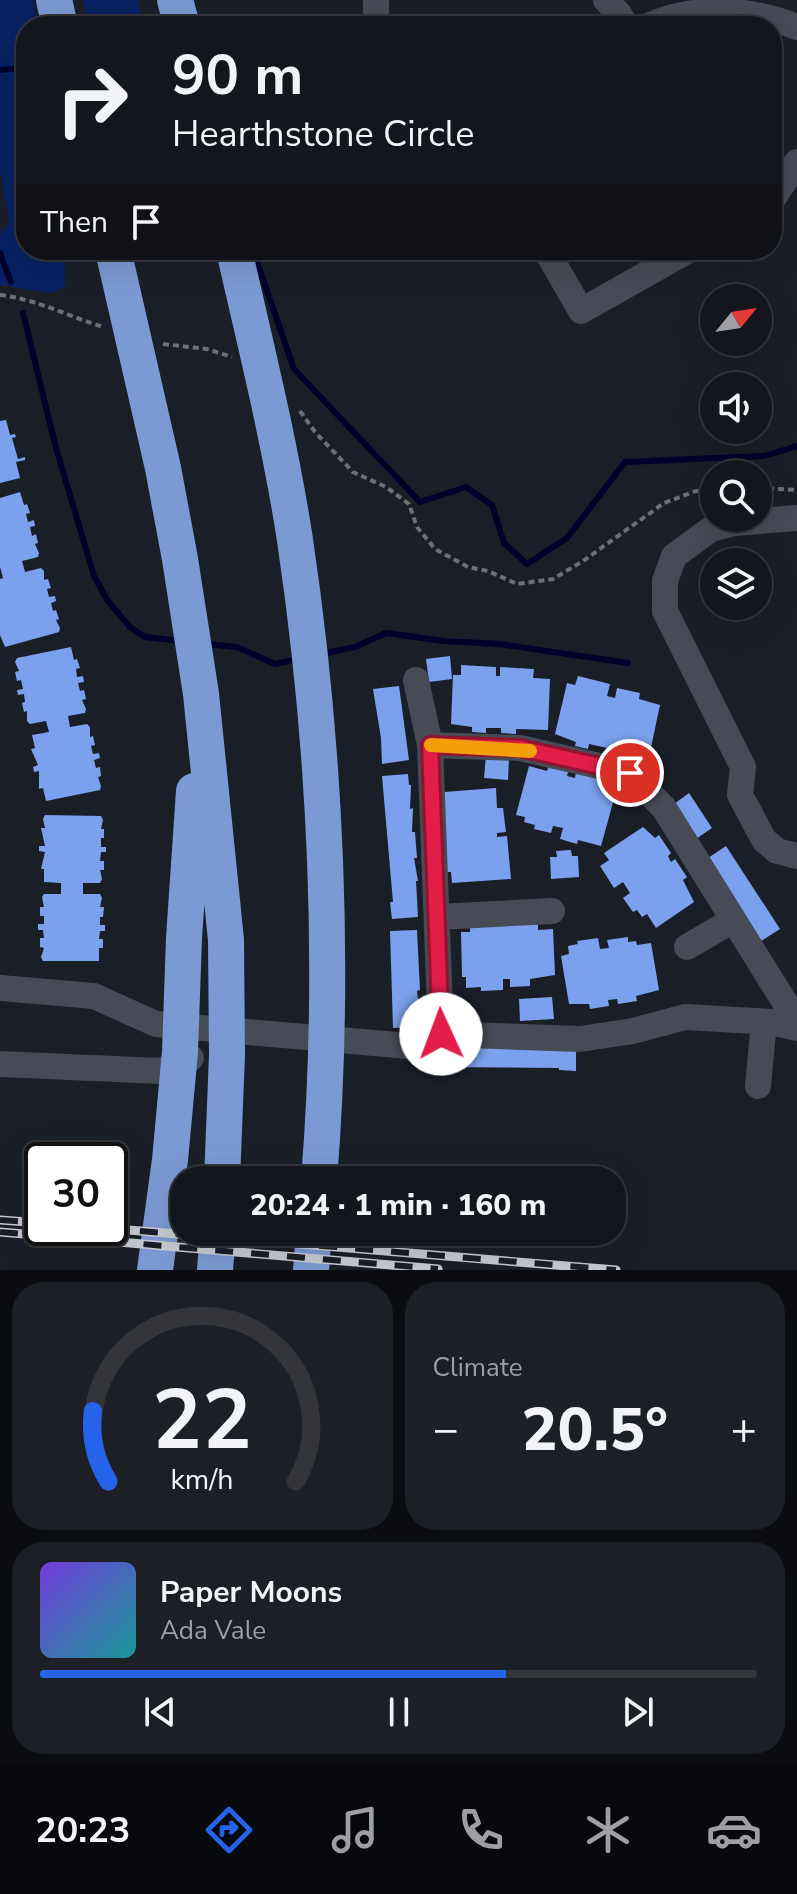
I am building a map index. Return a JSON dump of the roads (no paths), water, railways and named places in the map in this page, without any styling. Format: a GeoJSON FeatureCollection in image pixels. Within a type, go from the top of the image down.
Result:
{"type":"FeatureCollection","features":[{"type":"Feature","properties":{"kind":"highway"},"geometry":{"type":"LineString","coordinates":[[115,260],[163,468],[201,694],[226,940],[227,1055],[223,1166]]}},
{"type":"Feature","properties":{"kind":"highway"},"geometry":{"type":"LineString","coordinates":[[236,260],[278,441],[295,540],[312,680],[324,858],[326,941],[326,1061],[320,1166]]}},
{"type":"Feature","properties":{"kind":"highway"},"geometry":{"type":"LineString","coordinates":[[155,1270],[180,1052],[184,938],[201,694]]}},
{"type":"Feature","properties":{"kind":"highway"},"geometry":{"type":"LineString","coordinates":[[215,1270],[217,1246]]}},
{"type":"Feature","properties":{"kind":"highway"},"geometry":{"type":"LineString","coordinates":[[311,1270],[313,1246]]}},
{"type":"Feature","properties":{"kind":"street"},"geometry":{"type":"LineString","coordinates":[[606,0],[620,16]]}},
{"type":"Feature","properties":{"kind":"street"},"geometry":{"type":"LineString","coordinates":[[677,16],[709,12],[748,16]]}},
{"type":"Feature","properties":{"kind":"street"},"geometry":{"type":"LineString","coordinates":[[782,185],[797,162]]}},
{"type":"Feature","properties":{"kind":"street"},"geometry":{"type":"LineString","coordinates":[[552,260],[581,311],[671,260]]}},
{"type":"Feature","properties":{"kind":"street"},"geometry":{"type":"LineString","coordinates":[[797,518],[735,523],[711,529],[674,556],[665,581],[665,611],[743,767],[740,795],[764,840],[777,851],[797,856]]}},
{"type":"Feature","properties":{"kind":"street"},"geometry":{"type":"LineString","coordinates":[[416,680],[430,745],[441,1034]]}},
{"type":"Feature","properties":{"kind":"street"},"geometry":{"type":"LineString","coordinates":[[430,745],[520,748],[630,773],[664,808],[797,1022]]}},
{"type":"Feature","properties":{"kind":"street"},"geometry":{"type":"LineString","coordinates":[[437,917],[552,911]]}},
{"type":"Feature","properties":{"kind":"street"},"geometry":{"type":"LineString","coordinates":[[687,947],[733,920]]}},
{"type":"Feature","properties":{"kind":"street"},"geometry":{"type":"LineString","coordinates":[[0,988],[94,996],[156,1024],[408,1046],[441,1034],[580,1039],[633,1031],[685,1017],[764,1022],[797,1028]]}},
{"type":"Feature","properties":{"kind":"street"},"geometry":{"type":"LineString","coordinates":[[758,1086],[764,1022]]}},
{"type":"Feature","properties":{"kind":"street"},"geometry":{"type":"LineString","coordinates":[[0,1064],[161,1071],[190,1059],[212,1029]]}},
{"type":"Feature","properties":{"kind":"waterway"},"geometry":{"type":"LineString","coordinates":[[0,70],[16,69]]}},
{"type":"Feature","properties":{"kind":"waterway"},"geometry":{"type":"LineString","coordinates":[[0,253],[11,282]]}},
{"type":"Feature","properties":{"kind":"waterway"},"geometry":{"type":"LineString","coordinates":[[256,260],[294,369],[420,502],[466,487],[492,505],[504,543],[527,564],[567,538],[625,462],[764,456],[797,446]]}},
{"type":"Feature","properties":{"kind":"waterway"},"geometry":{"type":"LineString","coordinates":[[23,313],[56,448],[94,576],[107,600],[130,627],[145,637],[179,641]]}},
{"type":"Feature","properties":{"kind":"waterway"},"geometry":{"type":"LineString","coordinates":[[322,654],[355,647],[386,633],[499,644],[628,663]]}},
{"type":"Feature","properties":{"kind":"waterway"},"geometry":{"type":"LineString","coordinates":[[206,644],[237,647],[275,664],[299,659]]}},
{"type":"Feature","properties":{"kind":"railway"},"geometry":{"type":"LineString","coordinates":[[0,1220],[24,1222]]}},
{"type":"Feature","properties":{"kind":"railway"},"geometry":{"type":"LineString","coordinates":[[128,1230],[616,1270]]}},
{"type":"Feature","properties":{"kind":"railway"},"geometry":{"type":"LineString","coordinates":[[0,1232],[438,1269]]}}]}
